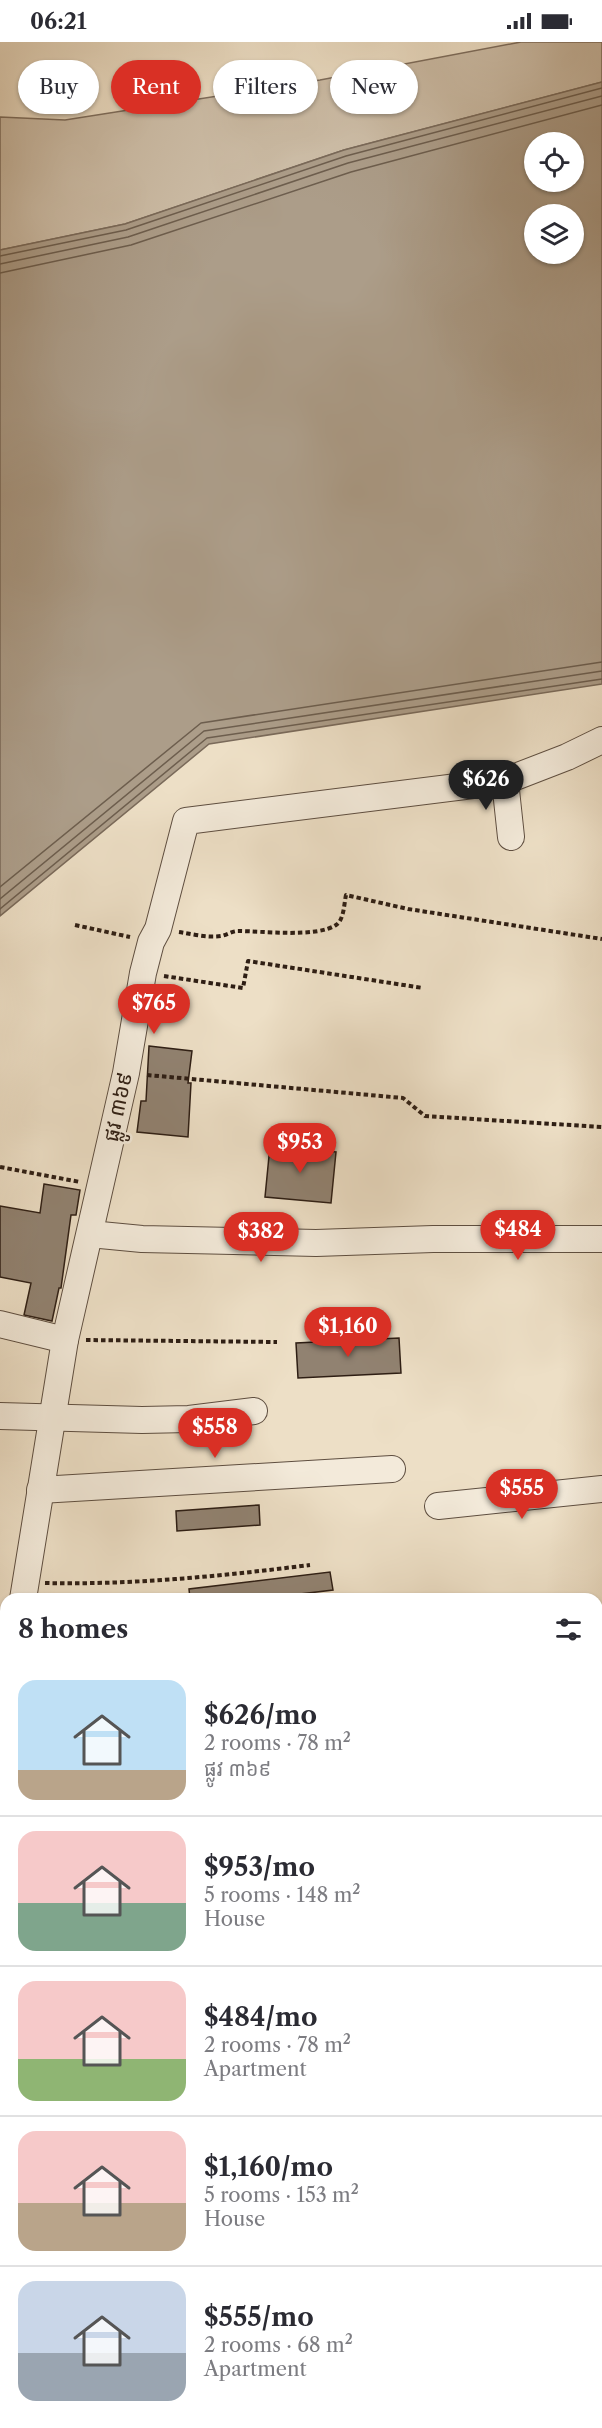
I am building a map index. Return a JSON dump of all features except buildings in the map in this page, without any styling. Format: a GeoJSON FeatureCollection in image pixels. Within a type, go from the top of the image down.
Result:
{"type":"FeatureCollection","features":[{"type":"Feature","properties":{"kind":"street","name":"ផ្លូវ ៣៦៩"},"geometry":{"type":"LineString","coordinates":[[24,1591],[65,1340],[126,1073],[143,973],[186,821],[505,781],[567,758],[602,740]]}},
{"type":"Feature","properties":{"kind":"street"},"geometry":{"type":"LineString","coordinates":[[505,781],[511,837]]}},
{"type":"Feature","properties":{"kind":"street"},"geometry":{"type":"LineString","coordinates":[[90,1234],[142,1239],[316,1243],[434,1239],[602,1239]]}},
{"type":"Feature","properties":{"kind":"street"},"geometry":{"type":"LineString","coordinates":[[0,1324],[65,1340]]}},
{"type":"Feature","properties":{"kind":"street"},"geometry":{"type":"LineString","coordinates":[[0,1416],[142,1420],[189,1419],[254,1411]]}},
{"type":"Feature","properties":{"kind":"street"},"geometry":{"type":"LineString","coordinates":[[40,1490],[392,1469]]}},
{"type":"Feature","properties":{"kind":"street"},"geometry":{"type":"LineString","coordinates":[[438,1506],[602,1489]]}},
{"type":"Feature","properties":{"kind":"path"},"geometry":{"type":"LineString","coordinates":[[75,925],[154,935],[209,936],[223,936],[236,931],[275,934],[323,929],[335,926],[341,921],[346,895],[408,909],[602,939]]}},
{"type":"Feature","properties":{"kind":"path"},"geometry":{"type":"LineString","coordinates":[[143,973],[243,988],[248,961],[423,988]]}},
{"type":"Feature","properties":{"kind":"path"},"geometry":{"type":"LineString","coordinates":[[126,1073],[403,1098],[425,1116],[602,1127]]}},
{"type":"Feature","properties":{"kind":"path"},"geometry":{"type":"LineString","coordinates":[[0,1167],[101,1186]]}},
{"type":"Feature","properties":{"kind":"path"},"geometry":{"type":"LineString","coordinates":[[65,1340],[277,1342]]}},
{"type":"Feature","properties":{"kind":"path"},"geometry":{"type":"LineString","coordinates":[[24,1591],[228,1576],[310,1565]]}},
{"type":"Feature","properties":{"kind":"shaded area"},"geometry":{"type":"Polygon","coordinates":[[[521,42],[602,42],[602,82],[344,150],[125,224],[0,250],[0,117],[65,120],[111,113],[201,114],[201,99],[213,97],[213,114],[318,114],[318,80],[330,78],[330,114],[418,114],[418,61],[521,42]]]}},
{"type":"Feature","properties":{"kind":"water"},"geometry":{"type":"Polygon","coordinates":[[[602,82],[602,684],[209,744],[0,916],[0,250],[125,224],[344,150],[602,82]]]}}]}
